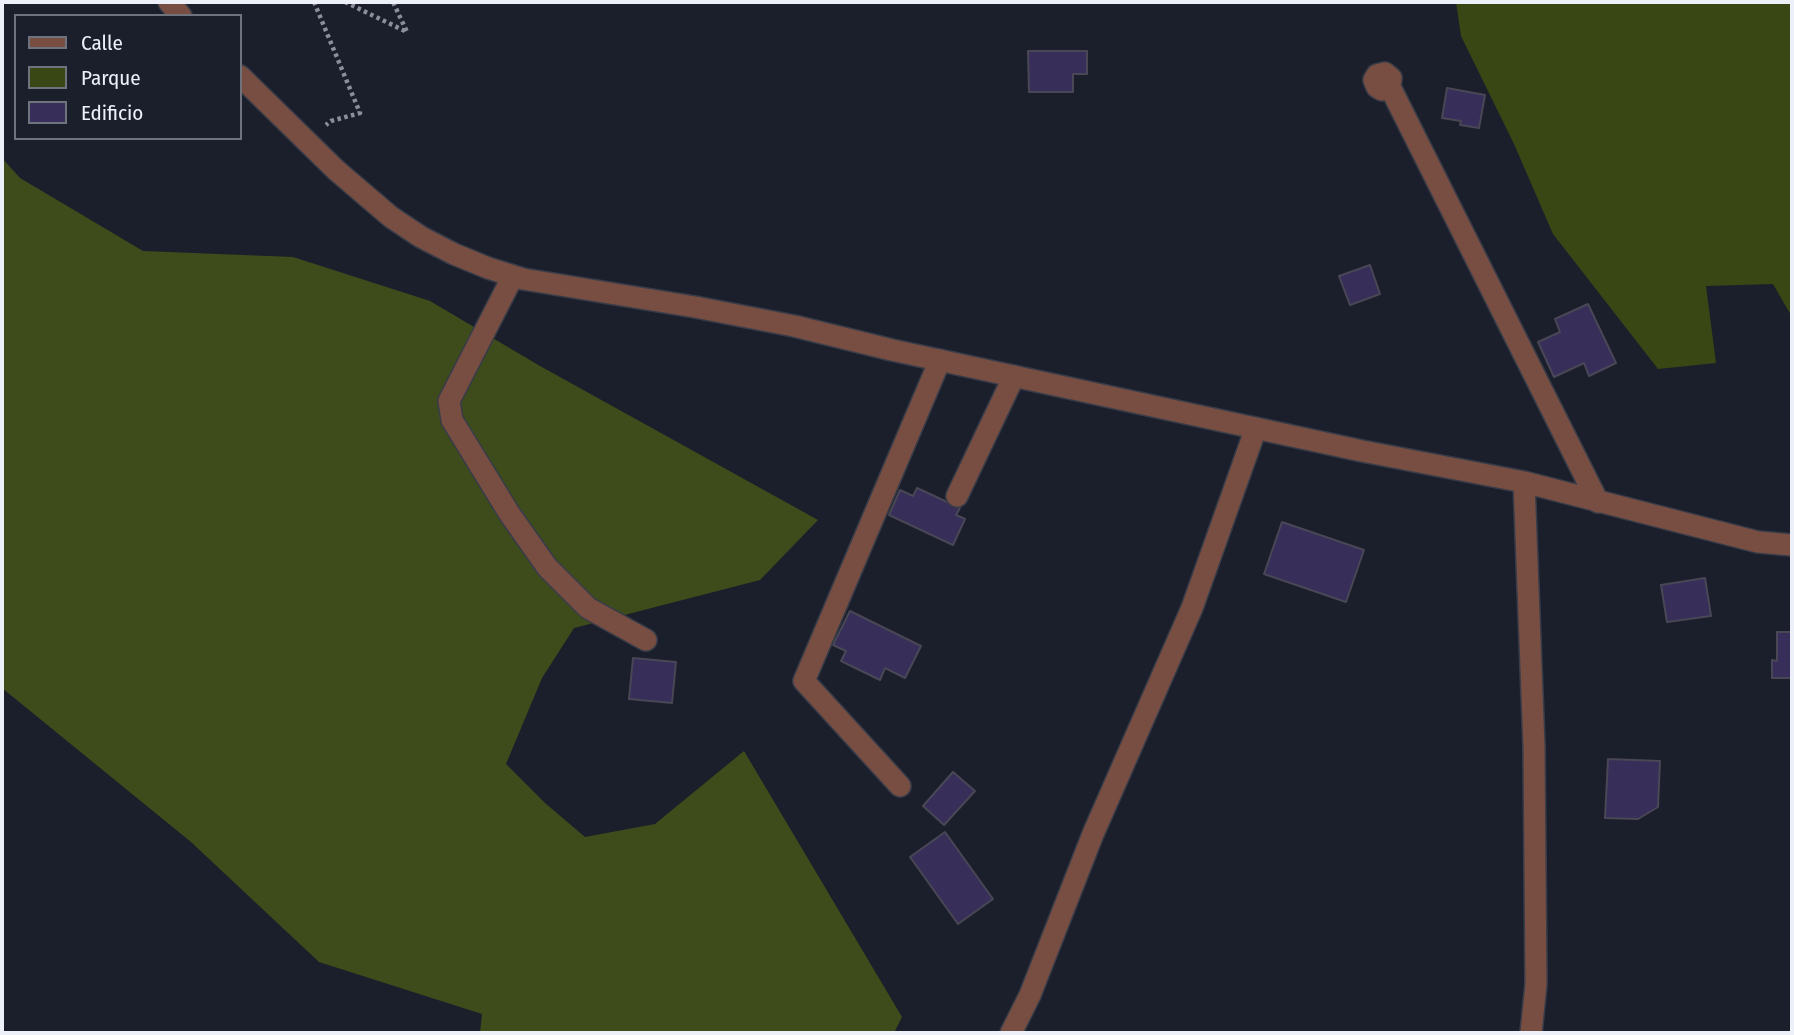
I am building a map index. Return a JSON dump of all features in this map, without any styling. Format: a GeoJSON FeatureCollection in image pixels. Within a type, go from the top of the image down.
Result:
{"type":"FeatureCollection","features":[{"type":"Feature","properties":{"kind":"street"},"geometry":{"type":"LineString","coordinates":[[242,78],[336,170],[391,217],[454,254],[513,276],[794,326],[1256,428],[1524,482],[1758,542],[1792,545]]}},
{"type":"Feature","properties":{"kind":"street"},"geometry":{"type":"LineString","coordinates":[[1390,87],[1598,502]]}},
{"type":"Feature","properties":{"kind":"street"},"geometry":{"type":"LineString","coordinates":[[513,276],[449,401],[452,420],[509,513],[547,567],[587,608],[646,640]]}},
{"type":"Feature","properties":{"kind":"street"},"geometry":{"type":"LineString","coordinates":[[900,786],[804,681],[940,360]]}},
{"type":"Feature","properties":{"kind":"street"},"geometry":{"type":"LineString","coordinates":[[957,496],[1014,376]]}},
{"type":"Feature","properties":{"kind":"street"},"geometry":{"type":"LineString","coordinates":[[1011,1033],[1030,995],[1093,834],[1192,608],[1256,428]]}},
{"type":"Feature","properties":{"kind":"street"},"geometry":{"type":"LineString","coordinates":[[1524,482],[1534,747],[1536,984],[1531,1033]]}},
{"type":"Feature","properties":{"kind":"path"},"geometry":{"type":"LineString","coordinates":[[314,2],[359,113],[331,121]]}},
{"type":"Feature","properties":{"kind":"path"},"geometry":{"type":"LineString","coordinates":[[345,2],[407,32],[393,2]]}},
{"type":"Feature","properties":{"kind":"green space"},"geometry":{"type":"Polygon","coordinates":[[[1456,2],[1792,2],[1792,317],[1773,284],[1706,286],[1716,363],[1658,369],[1553,234],[1514,144],[1461,36],[1456,2]]]}},
{"type":"Feature","properties":{"kind":"green space"},"geometry":{"type":"Polygon","coordinates":[[[2,158],[20,178],[143,251],[293,257],[430,301],[540,366],[818,520],[760,580],[574,628],[542,678],[506,764],[545,803],[585,837],[655,824],[744,751],[902,1017],[894,1033],[480,1033],[482,1014],[319,962],[191,842],[2,688],[2,158]]]}},
{"type":"Feature","properties":{"kind":"building"},"geometry":{"type":"Polygon","coordinates":[[[1028,51],[1087,51],[1087,74],[1073,74],[1073,92],[1029,92],[1028,51]]]}},
{"type":"Feature","properties":{"kind":"building"},"geometry":{"type":"Polygon","coordinates":[[[1447,88],[1485,95],[1479,128],[1442,118],[1447,88]]]}},
{"type":"Feature","properties":{"kind":"building"},"geometry":{"type":"Polygon","coordinates":[[[1370,265],[1380,294],[1350,305],[1339,276],[1370,265]]]}},
{"type":"Feature","properties":{"kind":"building"},"geometry":{"type":"Polygon","coordinates":[[[1588,304],[1616,363],[1589,376],[1584,363],[1554,377],[1538,342],[1560,332],[1555,319],[1588,304]]]}},
{"type":"Feature","properties":{"kind":"building"},"geometry":{"type":"Polygon","coordinates":[[[917,488],[960,508],[956,515],[965,519],[953,545],[889,515],[900,490],[913,496],[917,488]]]}},
{"type":"Feature","properties":{"kind":"building"},"geometry":{"type":"Polygon","coordinates":[[[1282,522],[1364,550],[1346,602],[1264,574],[1282,522]]]}},
{"type":"Feature","properties":{"kind":"building"},"geometry":{"type":"Polygon","coordinates":[[[1705,578],[1711,616],[1667,622],[1661,585],[1705,578]]]}},
{"type":"Feature","properties":{"kind":"building"},"geometry":{"type":"Polygon","coordinates":[[[850,611],[921,646],[905,678],[885,668],[880,680],[841,661],[846,651],[833,645],[850,611]]]}},
{"type":"Feature","properties":{"kind":"building"},"geometry":{"type":"Polygon","coordinates":[[[1777,632],[1792,632],[1792,678],[1772,678],[1772,660],[1777,661],[1777,632]]]}},
{"type":"Feature","properties":{"kind":"building"},"geometry":{"type":"Polygon","coordinates":[[[633,658],[676,662],[672,703],[629,699],[633,658]]]}},
{"type":"Feature","properties":{"kind":"building"},"geometry":{"type":"Polygon","coordinates":[[[1608,759],[1660,761],[1658,807],[1638,819],[1605,818],[1608,759]]]}},
{"type":"Feature","properties":{"kind":"building"},"geometry":{"type":"Polygon","coordinates":[[[953,772],[975,791],[944,825],[923,806],[953,772]]]}},
{"type":"Feature","properties":{"kind":"building"},"geometry":{"type":"Polygon","coordinates":[[[945,832],[993,899],[958,924],[910,857],[945,832]]]}}]}
